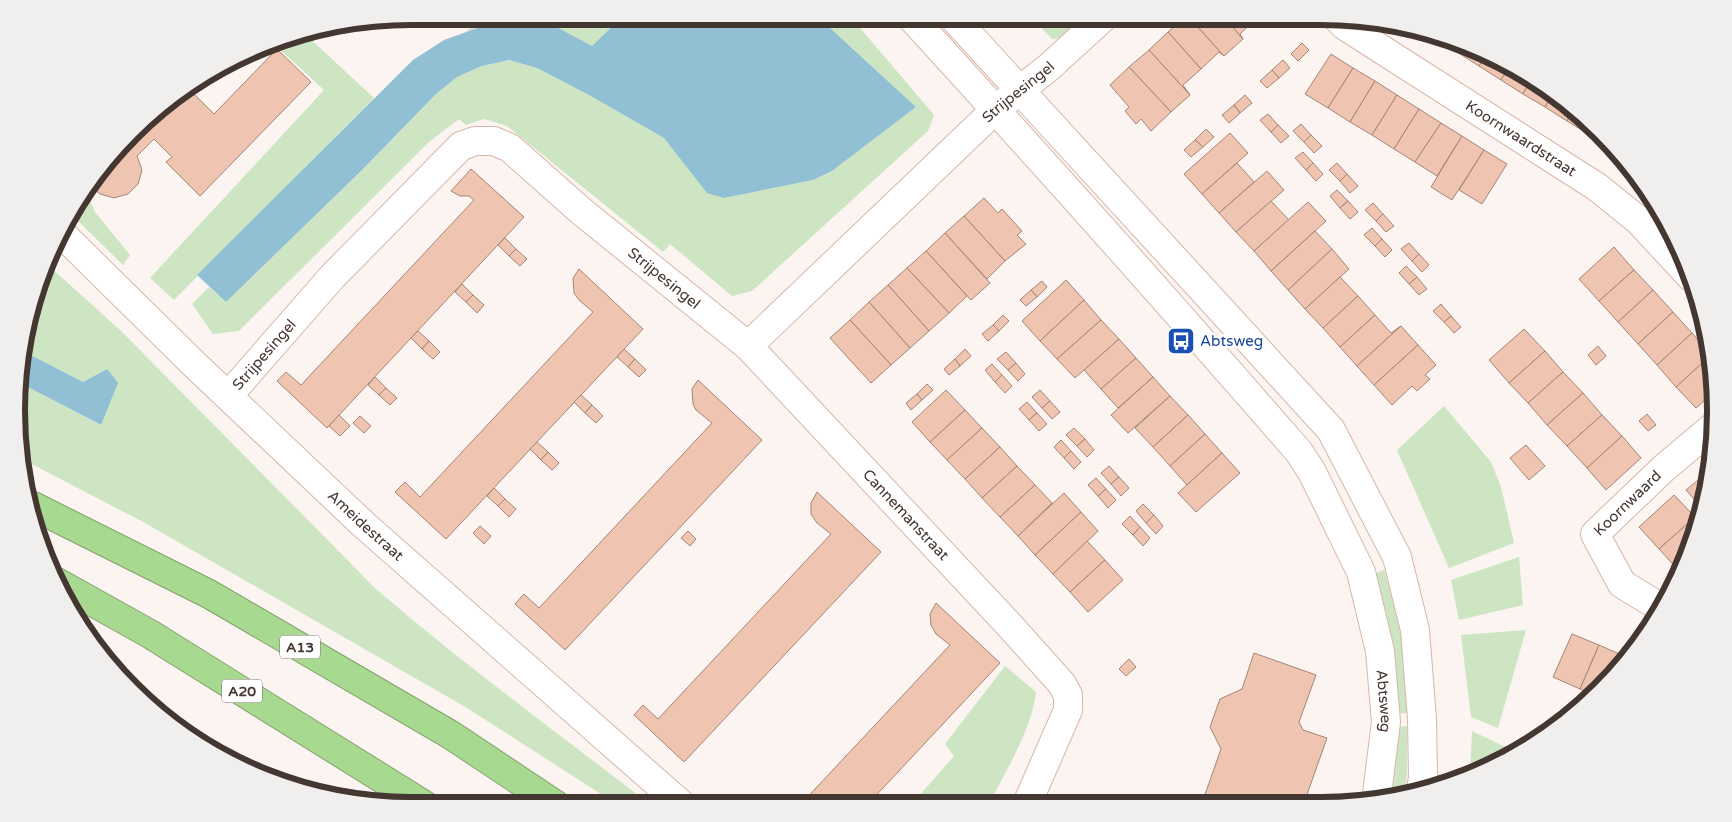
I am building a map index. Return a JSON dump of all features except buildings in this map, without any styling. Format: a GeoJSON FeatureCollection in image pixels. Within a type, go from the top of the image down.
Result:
{"type":"FeatureCollection","features":[{"type":"Feature","properties":{"kind":"highway","name":"A13"},"geometry":{"type":"LineString","coordinates":[[37,508],[208,594],[451,735],[544,797]]}},
{"type":"Feature","properties":{"kind":"highway","name":"A20"},"geometry":{"type":"LineString","coordinates":[[68,587],[150,634],[412,797]]}},
{"type":"Feature","properties":{"kind":"street","name":"Abtsweg"},"geometry":{"type":"LineString","coordinates":[[918,25],[1186,322],[1299,452],[1312,472],[1361,572],[1380,651],[1386,722],[1377,793]]}},
{"type":"Feature","properties":{"kind":"street"},"geometry":{"type":"LineString","coordinates":[[960,25],[1331,430],[1397,557],[1415,630],[1422,719],[1422,784]]}},
{"type":"Feature","properties":{"kind":"street","name":"Strijpesingel"},"geometry":{"type":"LineString","coordinates":[[228,396],[332,277],[461,146],[475,141],[494,141],[510,148],[581,211],[748,346],[996,109],[1095,25]]}},
{"type":"Feature","properties":{"kind":"street","name":"Koornwaardstraat"},"geometry":{"type":"LineString","coordinates":[[1345,26],[1597,187],[1638,220],[1678,263]]}},
{"type":"Feature","properties":{"kind":"street","name":"Ameidestraat"},"geometry":{"type":"LineString","coordinates":[[66,238],[363,524],[673,797]]}},
{"type":"Feature","properties":{"kind":"street","name":"Cannemanstraat"},"geometry":{"type":"LineString","coordinates":[[748,346],[1005,619],[1062,684],[1068,695],[1068,710],[1030,797]]}},
{"type":"Feature","properties":{"kind":"street","name":"Koornwaard"},"geometry":{"type":"LineString","coordinates":[[1655,604],[1622,584],[1595,534],[1664,468],[1706,433]]}},
{"type":"Feature","properties":{"kind":"green space"},"geometry":{"type":"Polygon","coordinates":[[[473,25],[486,25],[466,32],[473,25]]]}},
{"type":"Feature","properties":{"kind":"green space"},"geometry":{"type":"Polygon","coordinates":[[[553,25],[614,25],[592,47],[553,25]]]}},
{"type":"Feature","properties":{"kind":"green space"},"geometry":{"type":"Polygon","coordinates":[[[827,25],[858,25],[934,115],[928,131],[752,291],[732,296],[670,244],[663,252],[507,126],[484,119],[466,125],[459,119],[429,142],[239,331],[213,334],[192,304],[209,287],[226,302],[362,170],[436,94],[457,77],[482,66],[509,60],[537,68],[589,95],[664,138],[707,192],[724,198],[813,180],[832,171],[916,107],[827,25]]]}},
{"type":"Feature","properties":{"kind":"green space"},"geometry":{"type":"Polygon","coordinates":[[[1039,25],[1075,25],[1061,38],[1052,39],[1039,25]]]}},
{"type":"Feature","properties":{"kind":"green space"},"geometry":{"type":"Polygon","coordinates":[[[310,38],[374,98],[174,300],[150,278],[324,90],[279,48],[310,38]]]}},
{"type":"Feature","properties":{"kind":"green space"},"geometry":{"type":"Polygon","coordinates":[[[89,198],[95,212],[130,255],[123,265],[76,219],[89,198]]]}},
{"type":"Feature","properties":{"kind":"green space"},"geometry":{"type":"Polygon","coordinates":[[[52,269],[120,330],[376,589],[477,672],[641,797],[606,797],[467,708],[145,523],[28,462],[25,411],[26,386],[100,425],[107,369],[83,382],[29,354],[38,311],[52,269]]]}},
{"type":"Feature","properties":{"kind":"green space"},"geometry":{"type":"Polygon","coordinates":[[[1444,406],[1491,462],[1501,487],[1514,543],[1449,568],[1397,450],[1444,406]]]}},
{"type":"Feature","properties":{"kind":"green space"},"geometry":{"type":"Polygon","coordinates":[[[1519,557],[1523,605],[1459,620],[1451,580],[1519,557]]]}},
{"type":"Feature","properties":{"kind":"green space"},"geometry":{"type":"Polygon","coordinates":[[[1384,570],[1399,618],[1406,665],[1407,713],[1395,714],[1393,665],[1387,620],[1373,574],[1384,570]]]}},
{"type":"Feature","properties":{"kind":"green space"},"geometry":{"type":"Polygon","coordinates":[[[1526,630],[1498,728],[1471,717],[1461,635],[1526,630]]]}},
{"type":"Feature","properties":{"kind":"green space"},"geometry":{"type":"Polygon","coordinates":[[[1005,666],[1036,692],[1034,706],[1024,735],[993,797],[918,797],[954,756],[945,744],[1005,666]]]}},
{"type":"Feature","properties":{"kind":"green space"},"geometry":{"type":"Polygon","coordinates":[[[1407,726],[1407,773],[1406,788],[1393,791],[1395,771],[1395,727],[1407,726]]]}},
{"type":"Feature","properties":{"kind":"green space"},"geometry":{"type":"Polygon","coordinates":[[[1472,731],[1508,748],[1492,757],[1470,767],[1472,731]]]}},
{"type":"Feature","properties":{"kind":"water"},"geometry":{"type":"Polygon","coordinates":[[[486,25],[553,25],[592,46],[614,25],[827,25],[916,107],[832,171],[813,180],[724,198],[707,193],[664,138],[589,95],[537,68],[509,60],[482,66],[457,77],[436,94],[362,170],[226,302],[197,275],[413,60],[444,40],[486,25]]]}},
{"type":"Feature","properties":{"kind":"water"},"geometry":{"type":"Polygon","coordinates":[[[29,354],[83,382],[107,369],[118,383],[101,425],[26,386],[29,354]]]}},
{"type":"Feature","properties":{"kind":"place","name":"Abtsweg"},"geometry":{"type":"Point","coordinates":[1181,341]}}]}
